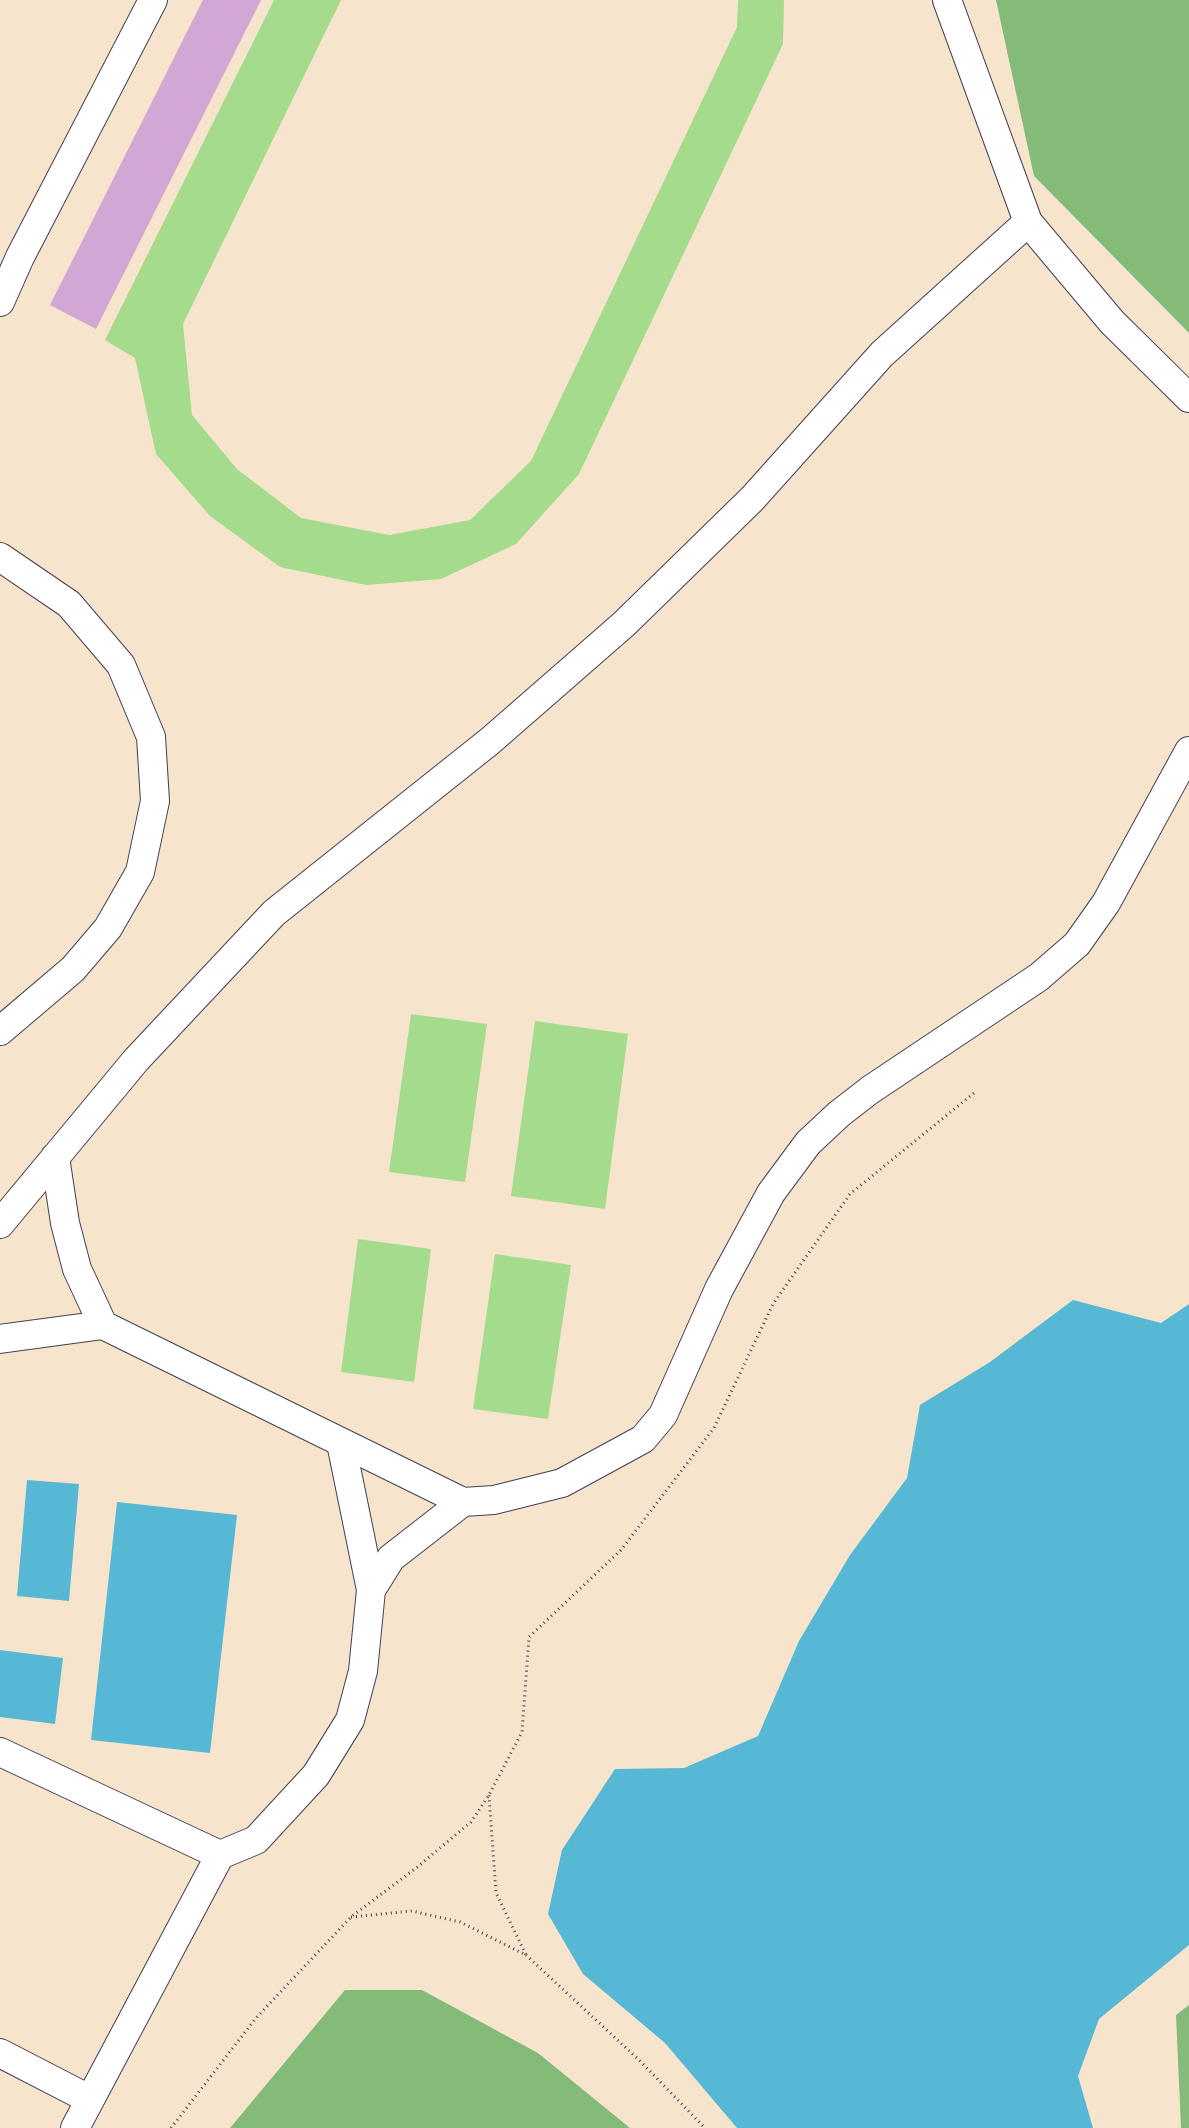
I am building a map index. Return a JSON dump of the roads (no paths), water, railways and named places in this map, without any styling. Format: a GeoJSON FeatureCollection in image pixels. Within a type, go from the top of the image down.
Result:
{"type":"FeatureCollection","features":[{"type":"Feature","properties":{"kind":"street"},"geometry":{"type":"LineString","coordinates":[[0,302],[20,257],[153,0]]}},
{"type":"Feature","properties":{"kind":"street"},"geometry":{"type":"LineString","coordinates":[[947,0],[1028,222],[1112,322],[1189,398]]}},
{"type":"Feature","properties":{"kind":"street"},"geometry":{"type":"LineString","coordinates":[[0,1224],[136,1060],[274,913],[490,741],[624,624],[752,499],[882,354],[1028,222]]}},
{"type":"Feature","properties":{"kind":"street"},"geometry":{"type":"LineString","coordinates":[[0,557],[69,604],[121,665],[151,737],[155,801],[140,872],[108,928],[73,968],[0,1031]]}},
{"type":"Feature","properties":{"kind":"street"},"geometry":{"type":"LineString","coordinates":[[0,1339],[103,1325],[463,1502],[494,1500],[562,1484],[643,1439],[664,1415],[719,1289],[771,1193],[808,1142],[839,1114],[870,1090],[1039,977],[1077,944],[1106,904],[1189,751]]}},
{"type":"Feature","properties":{"kind":"street"},"geometry":{"type":"LineString","coordinates":[[55,1157],[65,1223],[77,1269],[103,1325]]}},
{"type":"Feature","properties":{"kind":"street"},"geometry":{"type":"LineString","coordinates":[[75,2128],[89,2098],[220,1855],[256,1840],[316,1775],[350,1720],[363,1671],[371,1590],[341,1443]]}},
{"type":"Feature","properties":{"kind":"street"},"geometry":{"type":"LineString","coordinates":[[371,1590],[391,1558],[463,1502]]}},
{"type":"Feature","properties":{"kind":"street"},"geometry":{"type":"LineString","coordinates":[[0,1752],[220,1855]]}},
{"type":"Feature","properties":{"kind":"street"},"geometry":{"type":"LineString","coordinates":[[0,2052],[89,2098]]}},
{"type":"Feature","properties":{"kind":"water"},"geometry":{"type":"Polygon","coordinates":[[[1073,1300],[1161,1323],[1189,1304],[1189,1945],[1099,2019],[1078,2076],[1093,2128],[737,2128],[665,2043],[583,1974],[548,1914],[562,1850],[615,1769],[684,1768],[758,1736],[799,1641],[850,1555],[907,1478],[920,1405],[990,1362],[1073,1300]]]}},
{"type":"Feature","properties":{"kind":"water"},"geometry":{"type":"Polygon","coordinates":[[[27,1480],[79,1484],[69,1601],[17,1596],[27,1480]]]}},
{"type":"Feature","properties":{"kind":"water"},"geometry":{"type":"Polygon","coordinates":[[[117,1502],[237,1515],[210,1753],[91,1740],[117,1502]]]}},
{"type":"Feature","properties":{"kind":"water"},"geometry":{"type":"Polygon","coordinates":[[[0,1650],[63,1658],[55,1724],[0,1717],[0,1650]]]}}]}
